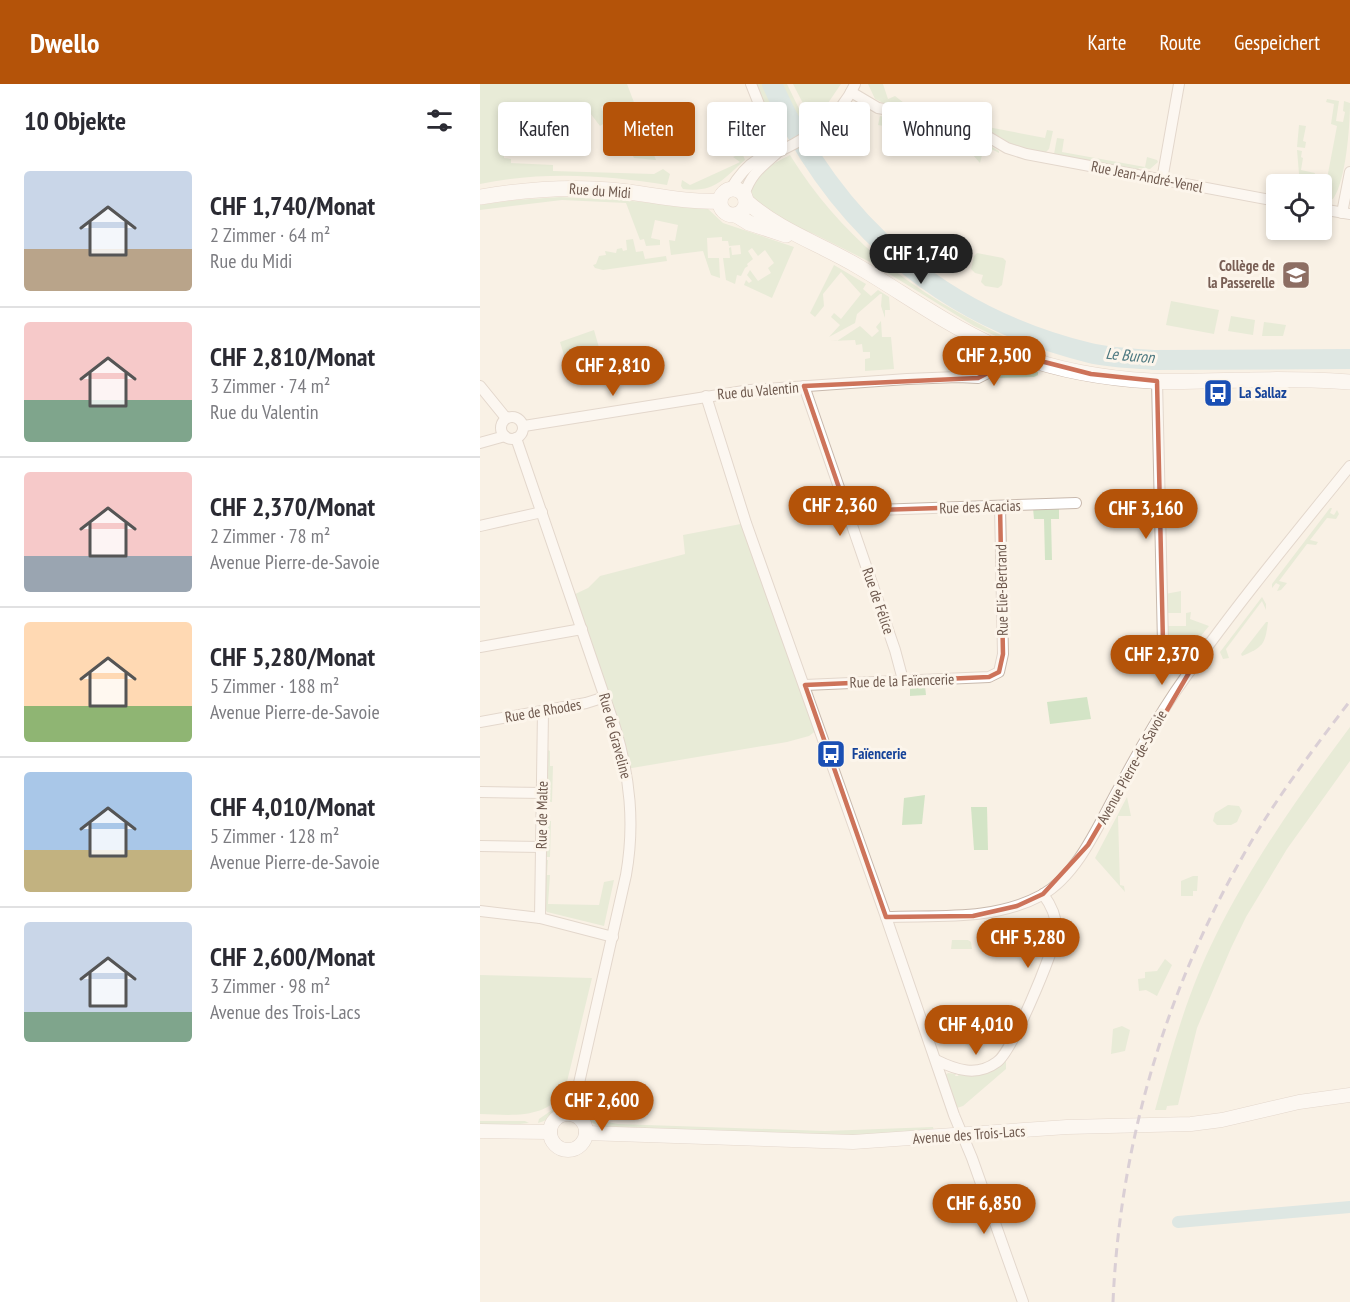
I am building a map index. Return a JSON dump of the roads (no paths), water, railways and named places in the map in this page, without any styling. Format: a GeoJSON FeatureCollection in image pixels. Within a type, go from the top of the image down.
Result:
{"type":"FeatureCollection","features":[{"type":"Feature","properties":{"kind":"main road","name":"Rue du Midi"},"geometry":{"type":"LineString","coordinates":[[480,197],[558,188],[608,190],[701,202],[735,197]]}},
{"type":"Feature","properties":{"kind":"main road"},"geometry":{"type":"LineString","coordinates":[[809,242],[749,223],[736,215],[724,212],[735,197],[809,242],[852,262],[968,332],[992,345],[1021,356],[1091,374],[1157,381],[1350,382]]}},
{"type":"Feature","properties":{"kind":"street"},"geometry":{"type":"LineString","coordinates":[[751,84],[758,102]]}},
{"type":"Feature","properties":{"kind":"street"},"geometry":{"type":"LineString","coordinates":[[1162,180],[1179,84]]}},
{"type":"Feature","properties":{"kind":"street"},"geometry":{"type":"LineString","coordinates":[[787,147],[812,133],[833,115],[853,88]]}},
{"type":"Feature","properties":{"kind":"street","name":"Rue Jean-André-Venel"},"geometry":{"type":"LineString","coordinates":[[853,88],[878,108],[965,123],[1007,148],[1026,154],[1266,199]]}},
{"type":"Feature","properties":{"kind":"street"},"geometry":{"type":"LineString","coordinates":[[735,197],[741,173],[766,156]]}},
{"type":"Feature","properties":{"kind":"street"},"geometry":{"type":"LineString","coordinates":[[1346,214],[1350,172]]}},
{"type":"Feature","properties":{"kind":"street","name":"Rue du Valentin"},"geometry":{"type":"LineString","coordinates":[[958,377],[976,369],[985,360],[992,345]]}},
{"type":"Feature","properties":{"kind":"street","name":"Rue du Valentin"},"geometry":{"type":"LineString","coordinates":[[524,426],[750,390],[958,377],[978,378],[1021,356]]}},
{"type":"Feature","properties":{"kind":"street"},"geometry":{"type":"LineString","coordinates":[[1157,381],[1163,643],[1167,653],[1190,671]]}},
{"type":"Feature","properties":{"kind":"street"},"geometry":{"type":"LineString","coordinates":[[480,386],[506,418]]}},
{"type":"Feature","properties":{"kind":"street","name":"Rue de Félice"},"geometry":{"type":"LineString","coordinates":[[804,386],[896,650],[903,680]]}},
{"type":"Feature","properties":{"kind":"street"},"geometry":{"type":"LineString","coordinates":[[706,396],[746,523],[1023,1302]]}},
{"type":"Feature","properties":{"kind":"street"},"geometry":{"type":"LineString","coordinates":[[480,443],[522,434],[524,426],[517,417],[506,418]]}},
{"type":"Feature","properties":{"kind":"street"},"geometry":{"type":"LineString","coordinates":[[506,418],[501,427],[511,437]]}},
{"type":"Feature","properties":{"kind":"street","name":"Rue de Graveline"},"geometry":{"type":"LineString","coordinates":[[511,437],[542,512],[582,629],[623,754],[629,784],[631,814],[628,863],[572,1114]]}},
{"type":"Feature","properties":{"kind":"street","name":"Avenue Pierre-de-Savoie"},"geometry":{"type":"LineString","coordinates":[[886,917],[973,916],[1017,906],[1043,894],[1062,878],[1088,845],[1158,719],[1190,671],[1350,466]]}},
{"type":"Feature","properties":{"kind":"street","name":"Rue des Acacias"},"geometry":{"type":"LineString","coordinates":[[847,511],[1076,503]]}},
{"type":"Feature","properties":{"kind":"street","name":"Rue Elie-Bertrand"},"geometry":{"type":"LineString","coordinates":[[999,672],[1003,654],[1000,506]]}},
{"type":"Feature","properties":{"kind":"street"},"geometry":{"type":"LineString","coordinates":[[480,526],[542,512]]}},
{"type":"Feature","properties":{"kind":"street"},"geometry":{"type":"LineString","coordinates":[[480,647],[582,629]]}},
{"type":"Feature","properties":{"kind":"street","name":"Rue de la Faïencerie"},"geometry":{"type":"LineString","coordinates":[[805,685],[989,677],[999,672]]}},
{"type":"Feature","properties":{"kind":"street","name":"Rue de Rhodes"},"geometry":{"type":"LineString","coordinates":[[480,722],[605,697]]}},
{"type":"Feature","properties":{"kind":"street","name":"Rue de Malte"},"geometry":{"type":"LineString","coordinates":[[540,918],[543,711]]}},
{"type":"Feature","properties":{"kind":"street"},"geometry":{"type":"LineString","coordinates":[[480,792],[543,793]]}},
{"type":"Feature","properties":{"kind":"street"},"geometry":{"type":"LineString","coordinates":[[480,846],[542,847]]}},
{"type":"Feature","properties":{"kind":"street"},"geometry":{"type":"LineString","coordinates":[[936,1060],[959,1070],[978,1071],[997,1062],[1006,1053],[1014,1040],[1038,983],[1056,932],[1053,911],[1043,894]]}},
{"type":"Feature","properties":{"kind":"street"},"geometry":{"type":"LineString","coordinates":[[480,911],[540,918],[613,937]]}},
{"type":"Feature","properties":{"kind":"street","name":"Avenue des Trois-Lacs"},"geometry":{"type":"LineString","coordinates":[[586,1133],[853,1142],[1068,1127],[1198,1123],[1222,1120],[1299,1102],[1350,1095]]}},
{"type":"Feature","properties":{"kind":"street"},"geometry":{"type":"LineString","coordinates":[[572,1114],[582,1121],[586,1133],[579,1146],[566,1150],[553,1142],[551,1126],[556,1118],[572,1114]]}},
{"type":"Feature","properties":{"kind":"street"},"geometry":{"type":"LineString","coordinates":[[480,1131],[550,1132]]}},
{"type":"Feature","properties":{"kind":"waterway","name":"Le Buron"},"geometry":{"type":"LineString","coordinates":[[772,84],[797,134],[826,180],[860,221],[898,257],[940,289],[986,315],[1036,337],[1090,353],[1113,357],[1153,360],[1350,359]]}},
{"type":"Feature","properties":{"kind":"waterway"},"geometry":{"type":"LineString","coordinates":[[1178,1222],[1350,1207]]}},
{"type":"Feature","properties":{"kind":"railway"},"geometry":{"type":"LineString","coordinates":[[1113,1302],[1126,1181],[1138,1122],[1173,1006],[1195,950],[1222,895],[1262,824],[1350,701]]}},
{"type":"Feature","properties":{"kind":"place","name":"Collège de la Passerelle"},"geometry":{"type":"Point","coordinates":[1296,275]}},
{"type":"Feature","properties":{"kind":"place","name":"La Sallaz"},"geometry":{"type":"Point","coordinates":[1218,393]}},
{"type":"Feature","properties":{"kind":"place","name":"Faïencerie"},"geometry":{"type":"Point","coordinates":[831,754]}}]}
